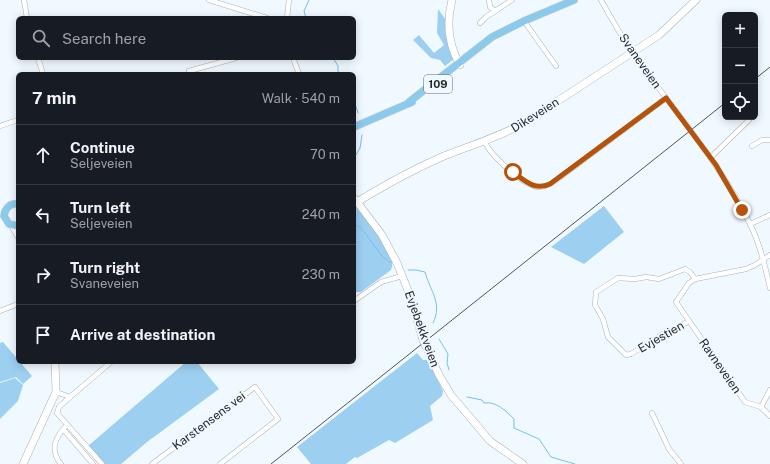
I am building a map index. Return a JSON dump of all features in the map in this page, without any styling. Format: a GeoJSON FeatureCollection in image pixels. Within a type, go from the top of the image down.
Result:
{"type":"FeatureCollection","features":[{"type":"Feature","properties":{"kind":"main road","name":"109"},"geometry":{"type":"LineString","coordinates":[[356,126],[424,94],[461,62],[495,36],[524,21],[574,0]]}},
{"type":"Feature","properties":{"kind":"main road","name":"109"},"geometry":{"type":"LineString","coordinates":[[356,124],[364,122]]}},
{"type":"Feature","properties":{"kind":"main road"},"geometry":{"type":"LineString","coordinates":[[9,224],[2,214],[10,205],[16,204]]}},
{"type":"Feature","properties":{"kind":"street"},"geometry":{"type":"LineString","coordinates":[[24,0],[27,16]]}},
{"type":"Feature","properties":{"kind":"street"},"geometry":{"type":"LineString","coordinates":[[209,0],[261,16]]}},
{"type":"Feature","properties":{"kind":"street"},"geometry":{"type":"LineString","coordinates":[[287,16],[289,0]]}},
{"type":"Feature","properties":{"kind":"street"},"geometry":{"type":"LineString","coordinates":[[452,0],[448,23],[450,40],[454,51],[461,62]]}},
{"type":"Feature","properties":{"kind":"street"},"geometry":{"type":"LineString","coordinates":[[489,0],[490,7],[494,11]]}},
{"type":"Feature","properties":{"kind":"street"},"geometry":{"type":"LineString","coordinates":[[480,23],[494,11],[512,0]]}},
{"type":"Feature","properties":{"kind":"street","name":"Svaneveien"},"geometry":{"type":"LineString","coordinates":[[601,0],[632,52],[711,157],[750,224],[763,259],[770,288]]}},
{"type":"Feature","properties":{"kind":"street","name":"Dikeveien"},"geometry":{"type":"LineString","coordinates":[[356,200],[417,168],[485,142],[524,123],[670,26],[696,0]]}},
{"type":"Feature","properties":{"kind":"street"},"geometry":{"type":"LineString","coordinates":[[524,21],[556,66]]}},
{"type":"Feature","properties":{"kind":"street"},"geometry":{"type":"LineString","coordinates":[[39,60],[42,72]]}},
{"type":"Feature","properties":{"kind":"street"},"geometry":{"type":"LineString","coordinates":[[189,71],[229,60]]}},
{"type":"Feature","properties":{"kind":"street"},"geometry":{"type":"LineString","coordinates":[[294,60],[298,72]]}},
{"type":"Feature","properties":{"kind":"street"},"geometry":{"type":"LineString","coordinates":[[485,142],[492,154],[513,172],[531,185],[544,187],[559,178],[666,98]]}},
{"type":"Feature","properties":{"kind":"street"},"geometry":{"type":"LineString","coordinates":[[711,157],[750,120]]}},
{"type":"Feature","properties":{"kind":"street"},"geometry":{"type":"LineString","coordinates":[[0,126],[16,121]]}},
{"type":"Feature","properties":{"kind":"street"},"geometry":{"type":"LineString","coordinates":[[752,146],[762,140],[770,140]]}},
{"type":"Feature","properties":{"kind":"street","name":"Evjebekkveien"},"geometry":{"type":"LineString","coordinates":[[356,200],[382,235],[402,276],[423,340],[439,375],[451,395],[490,441],[523,464]]}},
{"type":"Feature","properties":{"kind":"street"},"geometry":{"type":"LineString","coordinates":[[750,224],[770,215]]}},
{"type":"Feature","properties":{"kind":"street"},"geometry":{"type":"LineString","coordinates":[[9,224],[16,233]]}},
{"type":"Feature","properties":{"kind":"street"},"geometry":{"type":"LineString","coordinates":[[695,279],[746,269],[755,266],[770,255]]}},
{"type":"Feature","properties":{"kind":"street","name":"Evjestien"},"geometry":{"type":"LineString","coordinates":[[688,322],[666,332],[632,354],[626,355],[608,338],[603,319],[594,299],[598,290],[618,278],[635,279],[646,277],[659,279],[685,269],[690,272],[695,279]]}},
{"type":"Feature","properties":{"kind":"street"},"geometry":{"type":"LineString","coordinates":[[356,300],[381,282],[402,276]]}},
{"type":"Feature","properties":{"kind":"street","name":"Ravneveien"},"geometry":{"type":"LineString","coordinates":[[695,279],[690,283],[676,302],[688,322],[745,402],[761,407],[770,416]]}},
{"type":"Feature","properties":{"kind":"street"},"geometry":{"type":"LineString","coordinates":[[0,311],[16,305]]}},
{"type":"Feature","properties":{"kind":"street"},"geometry":{"type":"LineString","coordinates":[[23,464],[56,392],[57,381],[54,364]]}},
{"type":"Feature","properties":{"kind":"street"},"geometry":{"type":"LineString","coordinates":[[93,464],[65,427],[57,413],[57,410],[109,364]]}},
{"type":"Feature","properties":{"kind":"street","name":"Karstensens vei"},"geometry":{"type":"LineString","coordinates":[[153,464],[255,387],[278,419],[220,464]]}},
{"type":"Feature","properties":{"kind":"street"},"geometry":{"type":"LineString","coordinates":[[761,407],[770,390]]}},
{"type":"Feature","properties":{"kind":"street"},"geometry":{"type":"LineString","coordinates":[[56,392],[70,397]]}},
{"type":"Feature","properties":{"kind":"street"},"geometry":{"type":"LineString","coordinates":[[652,413],[669,449],[681,464]]}},
{"type":"Feature","properties":{"kind":"street"},"geometry":{"type":"LineString","coordinates":[[61,464],[55,454],[54,443],[65,427]]}},
{"type":"Feature","properties":{"kind":"street"},"geometry":{"type":"LineString","coordinates":[[65,427],[102,464]]}},
{"type":"Feature","properties":{"kind":"shaded area"},"geometry":{"type":"Polygon","coordinates":[[[438,9],[446,20],[445,31],[454,59],[445,66],[440,60],[431,58],[413,40],[419,35],[434,53],[444,45],[437,33],[438,9]]]}},
{"type":"Feature","properties":{"kind":"shaded area"},"geometry":{"type":"Polygon","coordinates":[[[356,204],[379,234],[390,254],[392,263],[391,270],[361,292],[356,292],[356,204]]]}},
{"type":"Feature","properties":{"kind":"shaded area"},"geometry":{"type":"Polygon","coordinates":[[[604,206],[624,232],[584,264],[551,247],[604,206]]]}},
{"type":"Feature","properties":{"kind":"shaded area"},"geometry":{"type":"Polygon","coordinates":[[[3,342],[16,357],[16,364],[22,364],[32,376],[23,384],[16,377],[0,382],[0,343],[3,342]]]}},
{"type":"Feature","properties":{"kind":"shaded area"},"geometry":{"type":"Polygon","coordinates":[[[417,353],[423,360],[428,360],[443,391],[442,396],[430,406],[433,420],[395,443],[389,440],[357,458],[355,457],[346,464],[311,464],[297,447],[417,353]]]}},
{"type":"Feature","properties":{"kind":"shaded area"},"geometry":{"type":"Polygon","coordinates":[[[184,364],[199,364],[219,389],[147,442],[121,464],[104,464],[88,446],[184,364]]]}},
{"type":"Feature","properties":{"kind":"shaded area"},"geometry":{"type":"Polygon","coordinates":[[[15,378],[23,385],[18,401],[0,419],[0,383],[15,378]]]}},
{"type":"Feature","properties":{"kind":"waterway"},"geometry":{"type":"LineString","coordinates":[[305,16],[304,11],[309,0]]}},
{"type":"Feature","properties":{"kind":"waterway"},"geometry":{"type":"LineString","coordinates":[[334,60],[338,66],[338,72]]}},
{"type":"Feature","properties":{"kind":"waterway"},"geometry":{"type":"LineString","coordinates":[[356,107],[358,113]]}},
{"type":"Feature","properties":{"kind":"waterway"},"geometry":{"type":"LineString","coordinates":[[356,155],[360,148],[362,135]]}},
{"type":"Feature","properties":{"kind":"waterway"},"geometry":{"type":"LineString","coordinates":[[356,225],[361,228],[382,256],[391,263]]}},
{"type":"Feature","properties":{"kind":"waterway"},"geometry":{"type":"LineString","coordinates":[[408,270],[425,272],[435,297],[437,309],[433,323]]}},
{"type":"Feature","properties":{"kind":"waterway"},"geometry":{"type":"LineString","coordinates":[[439,339],[448,354],[447,363],[449,370]]}},
{"type":"Feature","properties":{"kind":"waterway"},"geometry":{"type":"LineString","coordinates":[[467,397],[482,400],[484,403],[497,405],[514,419],[514,428],[539,439],[551,457],[575,464]]}},
{"type":"Feature","properties":{"kind":"railway"},"geometry":{"type":"LineString","coordinates":[[758,77],[770,67]]}},
{"type":"Feature","properties":{"kind":"railway"},"geometry":{"type":"LineString","coordinates":[[271,464],[722,105]]}},
{"type":"Feature","properties":{"kind":"route"},"geometry":{"type":"LineString","coordinates":[[513,172],[531,185],[536,187],[544,187],[666,98],[716,165],[742,210]]}}]}
